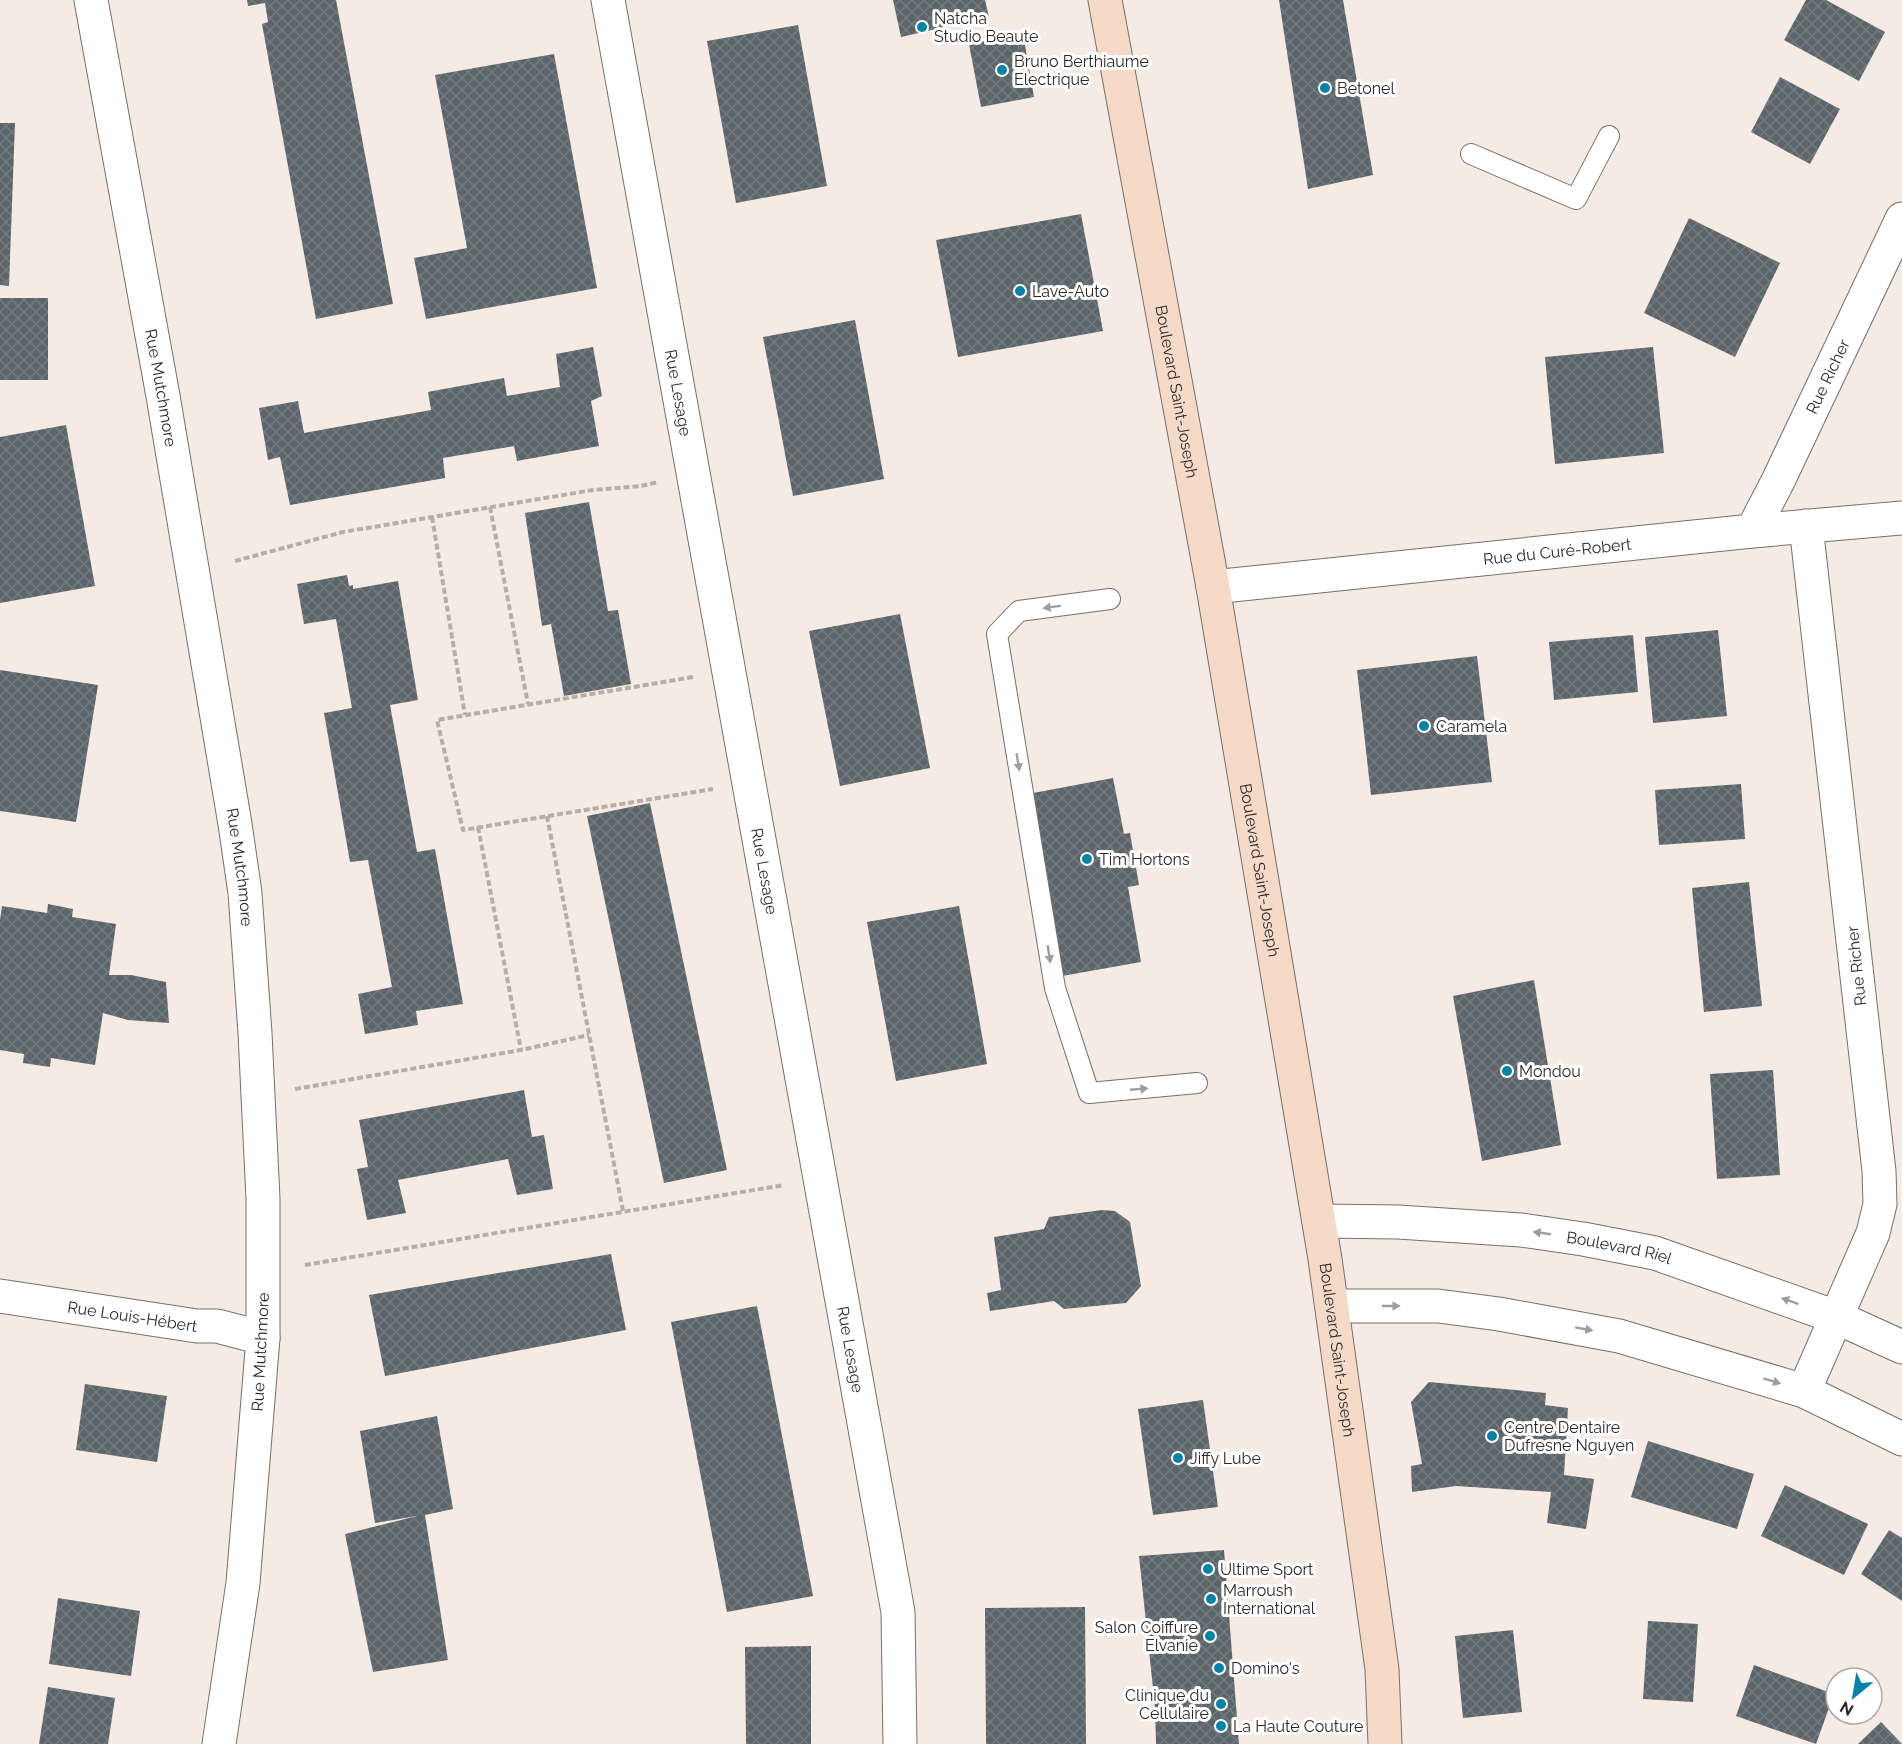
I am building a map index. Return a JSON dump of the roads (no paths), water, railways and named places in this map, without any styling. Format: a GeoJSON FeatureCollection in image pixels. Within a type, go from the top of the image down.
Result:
{"type":"FeatureCollection","features":[{"type":"Feature","properties":{"kind":"main road","name":"Boulevard Saint-Joseph"},"geometry":{"type":"LineString","coordinates":[[1105,0],[1213,587],[1319,1221],[1382,1669],[1385,1744]]}},
{"type":"Feature","properties":{"kind":"street","name":"Rue Mutchmore"},"geometry":{"type":"LineString","coordinates":[[91,0],[163,396],[245,893],[263,1199],[263,1338],[243,1582],[219,1744]]}},
{"type":"Feature","properties":{"kind":"street","name":"Rue Lesage"},"geometry":{"type":"LineString","coordinates":[[608,0],[898,1612],[900,1744]]}},
{"type":"Feature","properties":{"kind":"street","name":"Rue Richer"},"geometry":{"type":"LineString","coordinates":[[1752,531],[1902,219]]}},
{"type":"Feature","properties":{"kind":"street","name":"Rue du Curé-Robert"},"geometry":{"type":"LineString","coordinates":[[1213,587],[1752,531],[1902,518]]}},
{"type":"Feature","properties":{"kind":"street","name":"Rue Richer"},"geometry":{"type":"LineString","coordinates":[[1804,1391],[1873,1233],[1880,1204],[1879,1171],[1806,526]]}},
{"type":"Feature","properties":{"kind":"street","name":"Boulevard Riel"},"geometry":{"type":"LineString","coordinates":[[1319,1221],[1398,1222],[1521,1230],[1655,1253],[1836,1317],[1902,1347]]}},
{"type":"Feature","properties":{"kind":"street","name":"Rue Louis-Hébert"},"geometry":{"type":"LineString","coordinates":[[0,1296],[196,1326],[217,1326],[263,1338]]}},
{"type":"Feature","properties":{"kind":"street"},"geometry":{"type":"LineString","coordinates":[[1332,1306],[1438,1306],[1619,1335],[1804,1391],[1902,1439]]}},
{"type":"Feature","properties":{"kind":"lane"},"geometry":{"type":"LineString","coordinates":[[1471,154],[1576,199],[1609,136]]}},
{"type":"Feature","properties":{"kind":"lane"},"geometry":{"type":"LineString","coordinates":[[1110,599],[1019,612],[997,634],[1055,988],[1089,1093],[1197,1083]]}},
{"type":"Feature","properties":{"kind":"place","name":"Natcha Studio Beaute"},"geometry":{"type":"Point","coordinates":[922,27]}},
{"type":"Feature","properties":{"kind":"place","name":"Bruno Berthiaume Electrique"},"geometry":{"type":"Point","coordinates":[1002,70]}},
{"type":"Feature","properties":{"kind":"place","name":"Betonel"},"geometry":{"type":"Point","coordinates":[1325,88]}},
{"type":"Feature","properties":{"kind":"place","name":"Lave-Auto"},"geometry":{"type":"Point","coordinates":[1020,291]}},
{"type":"Feature","properties":{"kind":"place","name":"Caramela"},"geometry":{"type":"Point","coordinates":[1424,726]}},
{"type":"Feature","properties":{"kind":"place","name":"Tim Hortons"},"geometry":{"type":"Point","coordinates":[1087,859]}},
{"type":"Feature","properties":{"kind":"place","name":"Mondou"},"geometry":{"type":"Point","coordinates":[1507,1071]}},
{"type":"Feature","properties":{"kind":"place","name":"Centre Dentaire Dufresne Nguyen"},"geometry":{"type":"Point","coordinates":[1492,1436]}},
{"type":"Feature","properties":{"kind":"place","name":"Jiffy Lube"},"geometry":{"type":"Point","coordinates":[1178,1458]}},
{"type":"Feature","properties":{"kind":"place","name":"Ultime Sport"},"geometry":{"type":"Point","coordinates":[1208,1569]}},
{"type":"Feature","properties":{"kind":"place","name":"Marroush International"},"geometry":{"type":"Point","coordinates":[1211,1599]}},
{"type":"Feature","properties":{"kind":"place","name":"Salon Coiffure Elvanie"},"geometry":{"type":"Point","coordinates":[1210,1636]}},
{"type":"Feature","properties":{"kind":"place","name":"Domino's"},"geometry":{"type":"Point","coordinates":[1219,1668]}},
{"type":"Feature","properties":{"kind":"place","name":"Clinique du Cellulaire"},"geometry":{"type":"Point","coordinates":[1221,1704]}},
{"type":"Feature","properties":{"kind":"place","name":"La Haute Couture"},"geometry":{"type":"Point","coordinates":[1221,1726]}}]}
